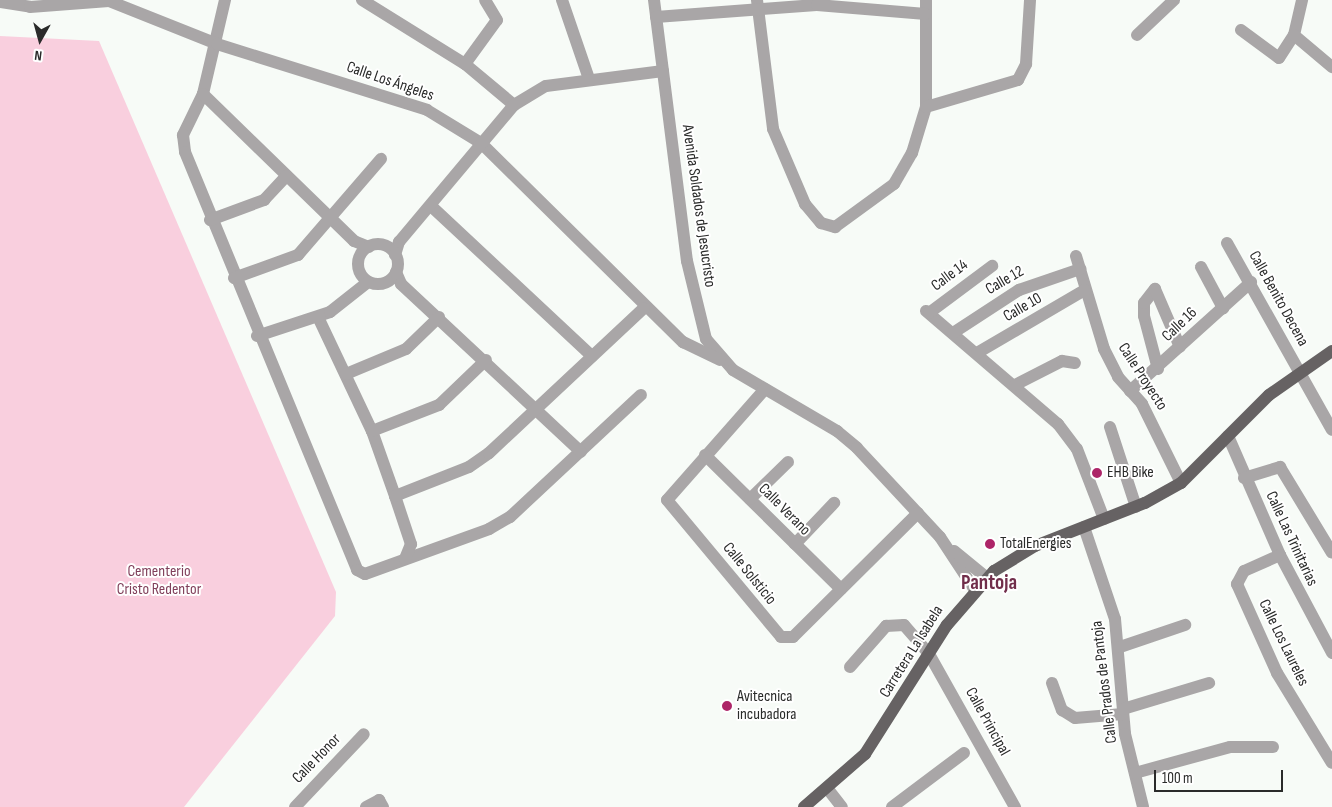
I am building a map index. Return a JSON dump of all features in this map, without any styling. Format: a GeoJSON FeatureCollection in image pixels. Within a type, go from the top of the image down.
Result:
{"type":"FeatureCollection","features":[{"type":"Feature","properties":{"kind":"main road","name":"Carretera La Isabela"},"geometry":{"type":"LineString","coordinates":[[804,807],[827,788],[876,740],[929,654],[975,590],[987,578],[1035,546],[1136,507],[1181,484],[1228,436],[1299,372],[1332,351]]}},
{"type":"Feature","properties":{"kind":"street"},"geometry":{"type":"LineString","coordinates":[[225,0],[217,44],[202,94],[183,143],[210,220],[257,336],[357,570],[365,574],[510,517],[641,394]]}},
{"type":"Feature","properties":{"kind":"street"},"geometry":{"type":"LineString","coordinates":[[362,0],[465,64],[514,105]]}},
{"type":"Feature","properties":{"kind":"street"},"geometry":{"type":"LineString","coordinates":[[465,64],[497,20],[485,0]]}},
{"type":"Feature","properties":{"kind":"street"},"geometry":{"type":"LineString","coordinates":[[562,0],[589,79]]}},
{"type":"Feature","properties":{"kind":"street","name":"Avenida Soldados de Jesucristo"},"geometry":{"type":"LineString","coordinates":[[654,0],[687,261],[706,339],[720,360],[765,390],[837,431],[944,543],[975,590]]}},
{"type":"Feature","properties":{"kind":"street"},"geometry":{"type":"LineString","coordinates":[[757,4],[773,129],[805,204],[826,227],[849,220],[894,184],[912,153],[926,107],[926,0]]}},
{"type":"Feature","properties":{"kind":"street"},"geometry":{"type":"LineString","coordinates":[[926,107],[1018,80],[1026,64],[1030,0]]}},
{"type":"Feature","properties":{"kind":"street"},"geometry":{"type":"LineString","coordinates":[[1137,35],[1174,0]]}},
{"type":"Feature","properties":{"kind":"street"},"geometry":{"type":"LineString","coordinates":[[1241,30],[1275,58],[1283,56],[1294,35],[1302,0]]}},
{"type":"Feature","properties":{"kind":"street","name":"Calle Los Ángeles"},"geometry":{"type":"LineString","coordinates":[[0,2],[50,4],[109,1],[217,44],[405,102],[481,143],[644,308],[683,342],[720,360]]}},
{"type":"Feature","properties":{"kind":"street"},"geometry":{"type":"LineString","coordinates":[[656,16],[757,4],[849,5],[926,14]]}},
{"type":"Feature","properties":{"kind":"street"},"geometry":{"type":"LineString","coordinates":[[1294,35],[1332,67]]}},
{"type":"Feature","properties":{"kind":"street"},"geometry":{"type":"LineString","coordinates":[[202,94],[364,251],[390,250],[431,206],[514,105],[546,86],[663,71]]}},
{"type":"Feature","properties":{"kind":"street"},"geometry":{"type":"LineString","coordinates":[[234,278],[298,256],[381,159]]}},
{"type":"Feature","properties":{"kind":"street"},"geometry":{"type":"LineString","coordinates":[[210,220],[264,200],[286,176]]}},
{"type":"Feature","properties":{"kind":"street"},"geometry":{"type":"LineString","coordinates":[[431,206],[592,356]]}},
{"type":"Feature","properties":{"kind":"street","name":"Calle Benito Decena"},"geometry":{"type":"LineString","coordinates":[[1227,243],[1251,282],[1332,430]]}},
{"type":"Feature","properties":{"kind":"street"},"geometry":{"type":"LineString","coordinates":[[390,250],[401,284],[486,360],[581,452]]}},
{"type":"Feature","properties":{"kind":"street"},"geometry":{"type":"LineString","coordinates":[[355,288],[364,251]]}},
{"type":"Feature","properties":{"kind":"street","name":"Calle Proyecto"},"geometry":{"type":"LineString","coordinates":[[1078,263],[1104,349],[1130,391],[1142,404],[1181,484]]}},
{"type":"Feature","properties":{"kind":"street","name":"Calle 12"},"geometry":{"type":"LineString","coordinates":[[953,333],[1019,290],[1078,263]]}},
{"type":"Feature","properties":{"kind":"street","name":"Calle 14"},"geometry":{"type":"LineString","coordinates":[[953,333],[928,312],[992,266]]}},
{"type":"Feature","properties":{"kind":"street"},"geometry":{"type":"LineString","coordinates":[[1201,267],[1223,308]]}},
{"type":"Feature","properties":{"kind":"street"},"geometry":{"type":"LineString","coordinates":[[359,271],[368,282]]}},
{"type":"Feature","properties":{"kind":"street"},"geometry":{"type":"LineString","coordinates":[[386,282],[396,272]]}},
{"type":"Feature","properties":{"kind":"street"},"geometry":{"type":"LineString","coordinates":[[257,336],[318,317],[341,304],[355,288],[368,282],[401,284]]}},
{"type":"Feature","properties":{"kind":"street","name":"Calle 16"},"geometry":{"type":"LineString","coordinates":[[1130,391],[1158,369],[1251,282]]}},
{"type":"Feature","properties":{"kind":"street"},"geometry":{"type":"LineString","coordinates":[[1158,369],[1144,316],[1144,303],[1155,289],[1180,347]]}},
{"type":"Feature","properties":{"kind":"street","name":"Calle 10"},"geometry":{"type":"LineString","coordinates":[[977,353],[1085,290]]}},
{"type":"Feature","properties":{"kind":"street"},"geometry":{"type":"LineString","coordinates":[[395,496],[469,467],[537,408],[644,308]]}},
{"type":"Feature","properties":{"kind":"street"},"geometry":{"type":"LineString","coordinates":[[318,317],[372,431],[412,544],[405,559]]}},
{"type":"Feature","properties":{"kind":"street"},"geometry":{"type":"LineString","coordinates":[[346,374],[406,349],[439,317]]}},
{"type":"Feature","properties":{"kind":"street"},"geometry":{"type":"LineString","coordinates":[[953,333],[1015,385],[1077,449],[1104,519]]}},
{"type":"Feature","properties":{"kind":"street"},"geometry":{"type":"LineString","coordinates":[[372,431],[439,405],[486,360]]}},
{"type":"Feature","properties":{"kind":"street"},"geometry":{"type":"LineString","coordinates":[[1015,385],[1062,361],[1075,363]]}},
{"type":"Feature","properties":{"kind":"street","name":"Calle Solsticio"},"geometry":{"type":"LineString","coordinates":[[765,390],[705,455],[667,500],[781,637],[793,637],[918,514]]}},
{"type":"Feature","properties":{"kind":"street"},"geometry":{"type":"LineString","coordinates":[[1110,427],[1136,507]]}},
{"type":"Feature","properties":{"kind":"street","name":"Calle Las Trinitarias"},"geometry":{"type":"LineString","coordinates":[[1228,436],[1244,478],[1280,555],[1332,654]]}},
{"type":"Feature","properties":{"kind":"street","name":"Calle Verano"},"geometry":{"type":"LineString","coordinates":[[705,455],[841,589]]}},
{"type":"Feature","properties":{"kind":"street"},"geometry":{"type":"LineString","coordinates":[[750,499],[788,462]]}},
{"type":"Feature","properties":{"kind":"street"},"geometry":{"type":"LineString","coordinates":[[1244,478],[1280,467],[1332,553]]}},
{"type":"Feature","properties":{"kind":"street"},"geometry":{"type":"LineString","coordinates":[[795,544],[834,503]]}},
{"type":"Feature","properties":{"kind":"street","name":"Calle Prados de Pantoja"},"geometry":{"type":"LineString","coordinates":[[1084,527],[1115,619],[1120,647],[1123,712],[1143,807]]}},
{"type":"Feature","properties":{"kind":"street","name":"Avenida Soldados de Jesucristo"},"geometry":{"type":"LineString","coordinates":[[944,543],[987,578]]}},
{"type":"Feature","properties":{"kind":"street","name":"Calle Los Laureles"},"geometry":{"type":"LineString","coordinates":[[1280,555],[1244,571],[1237,584],[1277,673],[1332,763]]}},
{"type":"Feature","properties":{"kind":"street","name":"Calle Principal"},"geometry":{"type":"LineString","coordinates":[[850,667],[895,622],[904,625],[929,654],[1016,807]]}},
{"type":"Feature","properties":{"kind":"street"},"geometry":{"type":"LineString","coordinates":[[1120,647],[1185,625]]}},
{"type":"Feature","properties":{"kind":"street"},"geometry":{"type":"LineString","coordinates":[[1052,683],[1062,710],[1075,718],[1123,712],[1209,683]]}},
{"type":"Feature","properties":{"kind":"street","name":"Calle Honor"},"geometry":{"type":"LineString","coordinates":[[299,806],[364,734]]}},
{"type":"Feature","properties":{"kind":"street"},"geometry":{"type":"LineString","coordinates":[[1135,773],[1230,747],[1273,747]]}},
{"type":"Feature","properties":{"kind":"street"},"geometry":{"type":"LineString","coordinates":[[892,807],[964,753]]}},
{"type":"Feature","properties":{"kind":"street"},"geometry":{"type":"LineString","coordinates":[[827,788],[842,807]]}},
{"type":"Feature","properties":{"kind":"street"},"geometry":{"type":"LineString","coordinates":[[366,807],[379,800],[383,807]]}},
{"type":"Feature","properties":{"kind":"green space","name":"Cementerio Cristo Redentor"},"geometry":{"type":"Polygon","coordinates":[[[0,36],[99,41],[336,592],[335,616],[184,807],[0,807],[0,36]]]}},
{"type":"Feature","properties":{"kind":"place","name":"EHB Bike"},"geometry":{"type":"Point","coordinates":[1097,473]}},
{"type":"Feature","properties":{"kind":"place","name":"TotalEnergies"},"geometry":{"type":"Point","coordinates":[990,544]}},
{"type":"Feature","properties":{"kind":"place","name":"Avitecnica incubadora"},"geometry":{"type":"Point","coordinates":[727,706]}},
{"type":"Feature","properties":{"kind":"district","name":"Pantoja"},"geometry":{"type":"Point","coordinates":[989,583]}}]}
